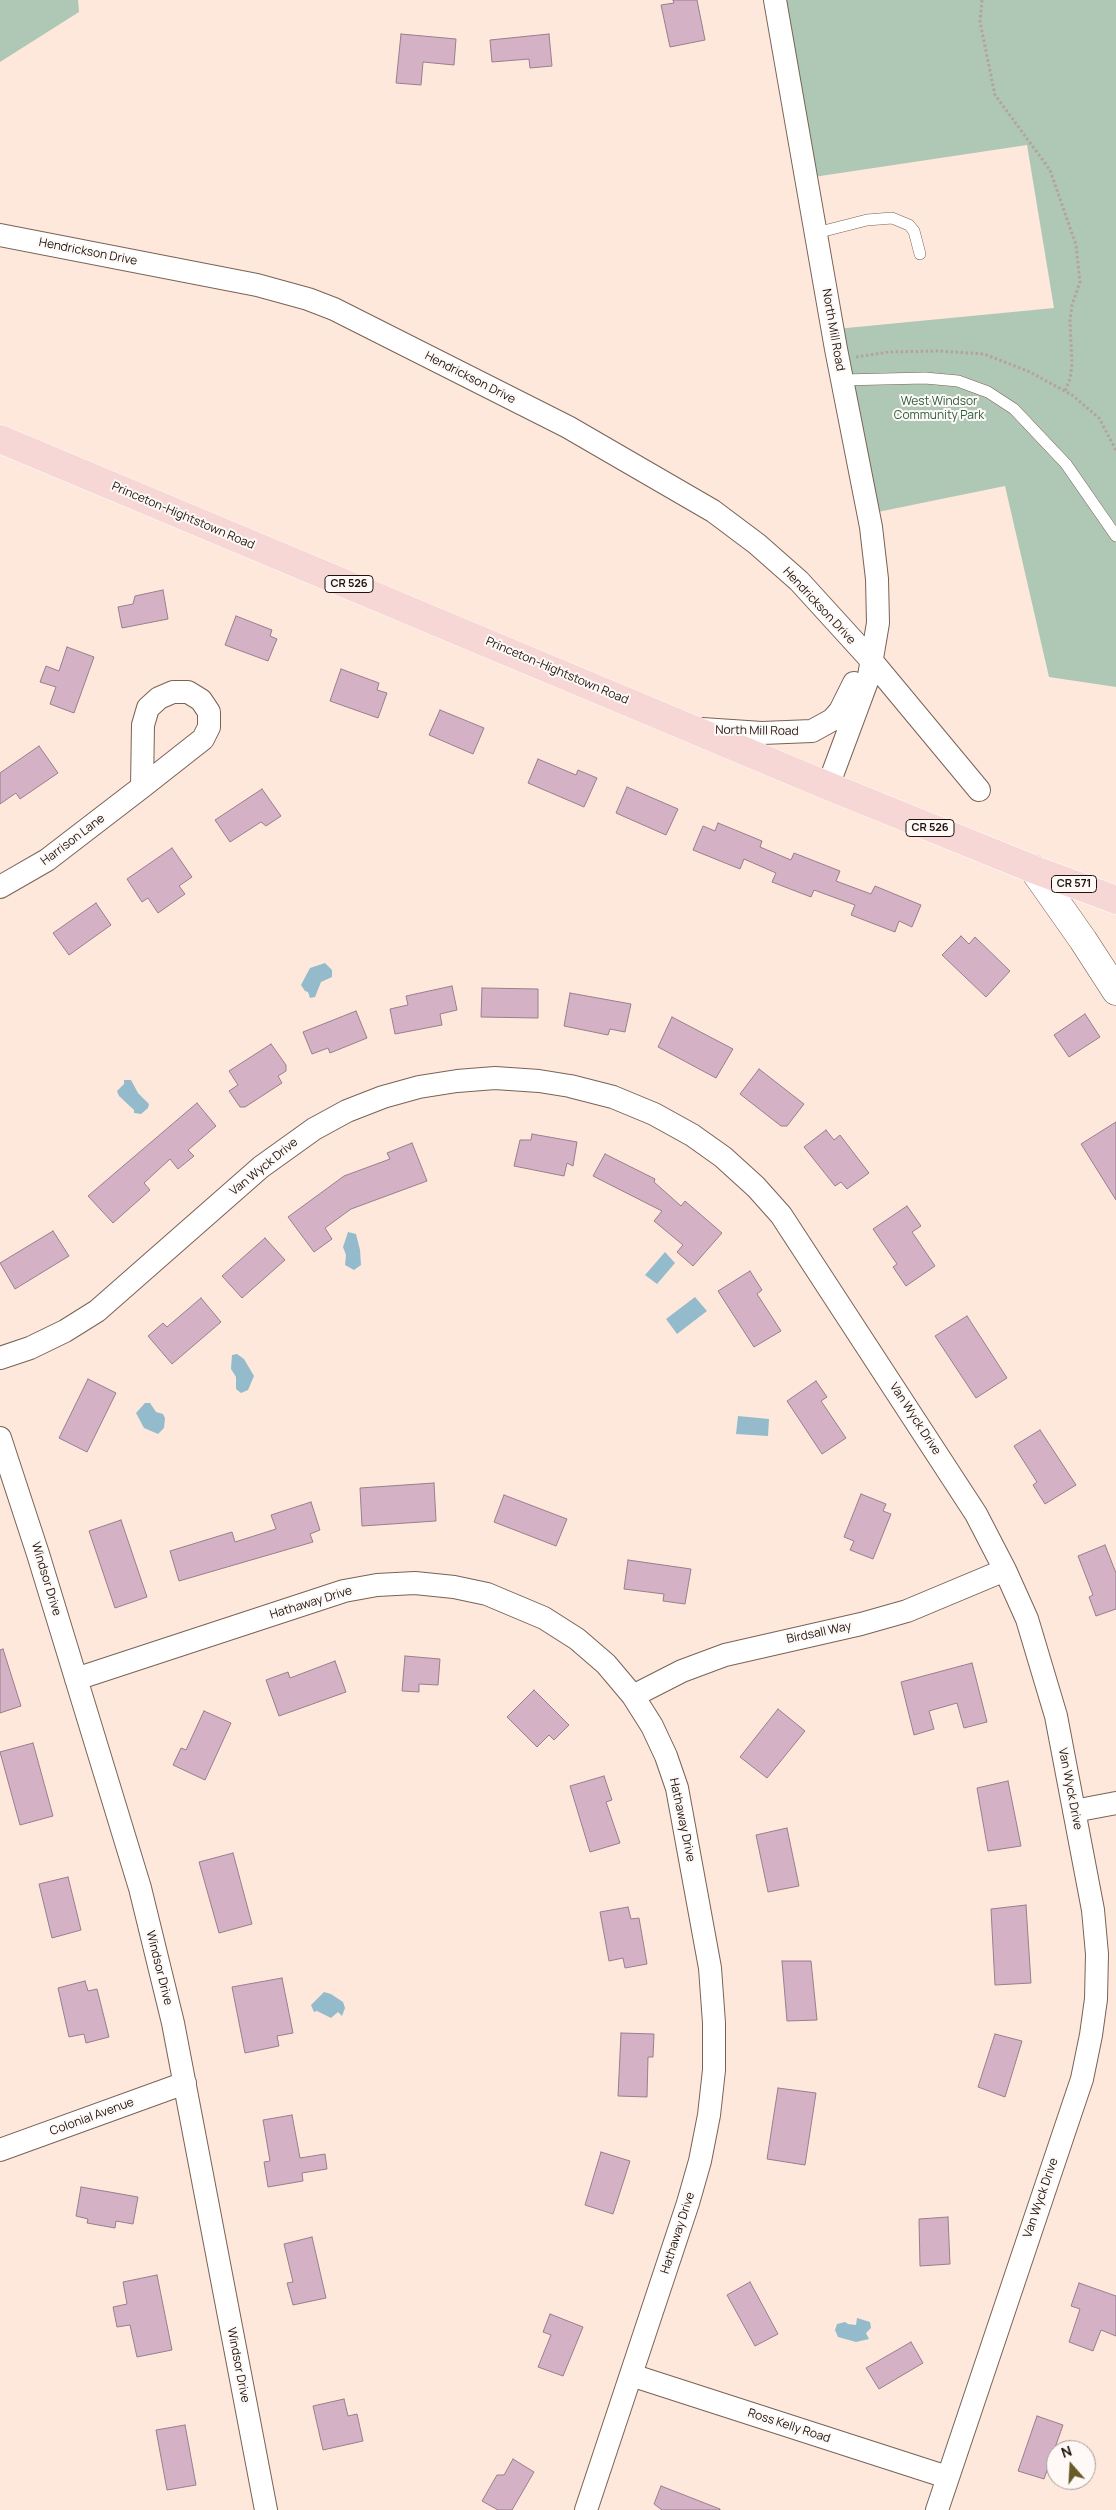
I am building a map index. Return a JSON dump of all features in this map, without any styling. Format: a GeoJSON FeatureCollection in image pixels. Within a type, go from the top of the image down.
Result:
{"type":"FeatureCollection","features":[{"type":"Feature","properties":{"kind":"main road","name":"Princeton-Hightstown Road"},"geometry":{"type":"LineString","coordinates":[[0,440],[697,729],[828,786],[1033,869],[1116,900]]}},
{"type":"Feature","properties":{"kind":"main road"},"geometry":{"type":"LineString","coordinates":[[1033,869],[1116,991]]}},
{"type":"Feature","properties":{"kind":"street","name":"North Mill Road"},"geometry":{"type":"LineString","coordinates":[[775,0],[842,380],[871,527],[876,579],[878,623],[866,685],[828,786]]}},
{"type":"Feature","properties":{"kind":"street","name":"Hendrickson Drive"},"geometry":{"type":"LineString","coordinates":[[0,235],[257,285],[334,309],[568,427],[713,511],[758,544],[799,581],[870,660]]}},
{"type":"Feature","properties":{"kind":"street","name":"North Mill Road"},"geometry":{"type":"LineString","coordinates":[[697,729],[762,733],[812,731],[832,720],[840,711],[859,672],[870,660]]}},
{"type":"Feature","properties":{"kind":"street"},"geometry":{"type":"LineString","coordinates":[[870,660],[979,790]]}},
{"type":"Feature","properties":{"kind":"street","name":"Harrison Lane"},"geometry":{"type":"LineString","coordinates":[[0,887],[47,860],[142,787]]}},
{"type":"Feature","properties":{"kind":"street","name":"Van Wyck Drive"},"geometry":{"type":"LineString","coordinates":[[0,1358],[30,1348],[65,1331],[97,1311],[282,1150],[314,1129],[347,1111],[382,1097],[419,1087],[494,1078],[539,1081],[570,1086],[613,1097],[654,1114],[692,1135],[723,1157],[756,1187],[781,1215],[971,1505],[1006,1570],[1027,1619],[1043,1667],[1056,1716],[1094,1910],[1096,1998],[1082,2079],[936,2510]]}},
{"type":"Feature","properties":{"kind":"street","name":"Windsor Drive"},"geometry":{"type":"LineString","coordinates":[[0,1438],[140,1888],[173,2024],[266,2510]]}},
{"type":"Feature","properties":{"kind":"street","name":"Birdsall Way"},"geometry":{"type":"LineString","coordinates":[[633,1696],[682,1671],[725,1655],[861,1624],[907,1611],[1006,1570]]}},
{"type":"Feature","properties":{"kind":"street","name":"Hathaway Drive"},"geometry":{"type":"LineString","coordinates":[[76,1678],[344,1591],[377,1585],[415,1583],[454,1587],[487,1594],[544,1618],[577,1639],[606,1664],[633,1696],[652,1726],[666,1756],[677,1788],[710,1968],[714,2023],[714,2070],[709,2115],[700,2161],[586,2510]]}},
{"type":"Feature","properties":{"kind":"street"},"geometry":{"type":"LineString","coordinates":[[1074,1811],[1116,1803]]}},
{"type":"Feature","properties":{"kind":"street","name":"Colonial Avenue"},"geometry":{"type":"LineString","coordinates":[[0,2150],[184,2083]]}},
{"type":"Feature","properties":{"kind":"street","name":"Ross Kelly Road"},"geometry":{"type":"LineString","coordinates":[[631,2375],[947,2477]]}},
{"type":"Feature","properties":{"kind":"lane"},"geometry":{"type":"LineString","coordinates":[[816,233],[867,220],[892,218],[910,225],[914,231],[920,254]]}},
{"type":"Feature","properties":{"kind":"lane"},"geometry":{"type":"LineString","coordinates":[[842,380],[925,378],[958,381],[988,392],[1014,409],[1066,464],[1116,536]]}},
{"type":"Feature","properties":{"kind":"path"},"geometry":{"type":"LineString","coordinates":[[982,0],[980,22],[996,95],[1050,170],[1076,245],[1080,282],[1071,313],[1072,364],[1070,379],[1065,391]]}},
{"type":"Feature","properties":{"kind":"green space"},"geometry":{"type":"Polygon","coordinates":[[[0,0],[78,0],[79,12],[0,62],[0,0]]]}},
{"type":"Feature","properties":{"kind":"green space","name":"West Windsor Community Park"},"geometry":{"type":"Polygon","coordinates":[[[770,0],[1116,0],[1116,687],[1049,677],[1005,486],[868,514],[836,329],[1054,308],[1027,145],[807,178],[770,0]]]}},
{"type":"Feature","properties":{"kind":"water"},"geometry":{"type":"Polygon","coordinates":[[[325,963],[332,970],[332,977],[321,982],[315,997],[310,998],[308,992],[301,985],[310,968],[325,963]]]}},
{"type":"Feature","properties":{"kind":"water"},"geometry":{"type":"Polygon","coordinates":[[[124,1080],[131,1080],[138,1093],[149,1104],[148,1108],[141,1114],[134,1113],[134,1110],[119,1096],[117,1091],[124,1084],[124,1080]]]}},
{"type":"Feature","properties":{"kind":"water"},"geometry":{"type":"Polygon","coordinates":[[[348,1232],[356,1234],[360,1250],[361,1265],[354,1270],[345,1265],[346,1255],[343,1247],[348,1232]]]}},
{"type":"Feature","properties":{"kind":"water"},"geometry":{"type":"Polygon","coordinates":[[[665,1252],[675,1263],[657,1284],[645,1275],[665,1252]]]}},
{"type":"Feature","properties":{"kind":"water"},"geometry":{"type":"Polygon","coordinates":[[[695,1297],[707,1311],[677,1334],[666,1319],[695,1297]]]}},
{"type":"Feature","properties":{"kind":"water"},"geometry":{"type":"Polygon","coordinates":[[[237,1354],[244,1359],[254,1376],[248,1390],[241,1393],[236,1389],[236,1377],[231,1369],[232,1355],[237,1354]]]}},
{"type":"Feature","properties":{"kind":"water"},"geometry":{"type":"Polygon","coordinates":[[[145,1403],[150,1403],[156,1412],[163,1414],[165,1418],[164,1428],[158,1434],[144,1428],[136,1413],[145,1403]]]}},
{"type":"Feature","properties":{"kind":"water"},"geometry":{"type":"Polygon","coordinates":[[[738,1416],[769,1419],[768,1436],[736,1434],[738,1416]]]}},
{"type":"Feature","properties":{"kind":"water"},"geometry":{"type":"Polygon","coordinates":[[[324,1992],[343,2002],[345,2008],[342,2016],[338,2012],[331,2018],[317,2011],[314,2012],[311,2005],[324,1992]]]}},
{"type":"Feature","properties":{"kind":"water"},"geometry":{"type":"Polygon","coordinates":[[[857,2318],[870,2322],[871,2328],[866,2333],[869,2339],[856,2342],[838,2337],[835,2330],[837,2324],[845,2322],[856,2325],[857,2318]]]}},
{"type":"Feature","properties":{"kind":"building"},"geometry":{"type":"Polygon","coordinates":[[[673,0],[697,0],[705,40],[670,47],[661,5],[674,3],[673,0]]]}},
{"type":"Feature","properties":{"kind":"building"},"geometry":{"type":"Polygon","coordinates":[[[401,34],[456,39],[454,65],[423,62],[421,85],[396,83],[401,34]]]}},
{"type":"Feature","properties":{"kind":"building"},"geometry":{"type":"Polygon","coordinates":[[[549,34],[552,66],[530,68],[529,59],[492,62],[490,40],[549,34]]]}},
{"type":"Feature","properties":{"kind":"building"},"geometry":{"type":"Polygon","coordinates":[[[163,590],[168,619],[122,628],[118,607],[133,604],[135,596],[163,590]]]}},
{"type":"Feature","properties":{"kind":"building"},"geometry":{"type":"Polygon","coordinates":[[[236,616],[272,630],[270,636],[277,639],[268,661],[225,645],[236,616]]]}},
{"type":"Feature","properties":{"kind":"building"},"geometry":{"type":"Polygon","coordinates":[[[67,647],[94,657],[74,713],[50,704],[56,687],[40,682],[46,666],[59,671],[67,647]]]}},
{"type":"Feature","properties":{"kind":"building"},"geometry":{"type":"Polygon","coordinates":[[[341,669],[379,683],[377,690],[387,693],[378,718],[330,701],[341,669]]]}},
{"type":"Feature","properties":{"kind":"building"},"geometry":{"type":"Polygon","coordinates":[[[440,710],[484,728],[473,754],[429,735],[440,710]]]}},
{"type":"Feature","properties":{"kind":"building"},"geometry":{"type":"Polygon","coordinates":[[[39,746],[58,773],[20,799],[16,793],[0,804],[0,773],[39,746]]]}},
{"type":"Feature","properties":{"kind":"building"},"geometry":{"type":"Polygon","coordinates":[[[538,759],[576,775],[578,770],[597,778],[584,807],[528,783],[538,759]]]}},
{"type":"Feature","properties":{"kind":"building"},"geometry":{"type":"Polygon","coordinates":[[[627,787],[678,809],[666,835],[616,813],[627,787]]]}},
{"type":"Feature","properties":{"kind":"building"},"geometry":{"type":"Polygon","coordinates":[[[262,789],[281,816],[266,826],[261,822],[230,842],[215,820],[262,789]]]}},
{"type":"Feature","properties":{"kind":"building"},"geometry":{"type":"Polygon","coordinates":[[[718,823],[762,841],[760,847],[791,860],[794,853],[840,871],[836,881],[871,894],[875,886],[921,905],[912,927],[899,921],[895,932],[851,915],[855,905],[814,890],[811,897],[772,882],[776,873],[744,859],[740,869],[693,850],[703,826],[715,831],[718,823]]]}},
{"type":"Feature","properties":{"kind":"building"},"geometry":{"type":"Polygon","coordinates":[[[172,848],[192,877],[179,886],[185,894],[158,913],[148,898],[142,902],[127,879],[172,848]]]}},
{"type":"Feature","properties":{"kind":"building"},"geometry":{"type":"Polygon","coordinates":[[[96,903],[111,925],[69,955],[53,933],[96,903]]]}},
{"type":"Feature","properties":{"kind":"building"},"geometry":{"type":"Polygon","coordinates":[[[961,936],[969,944],[975,937],[1010,971],[986,997],[942,955],[961,936]]]}},
{"type":"Feature","properties":{"kind":"building"},"geometry":{"type":"Polygon","coordinates":[[[452,986],[457,1010],[440,1014],[442,1025],[395,1034],[390,1009],[408,1005],[406,996],[452,986]]]}},
{"type":"Feature","properties":{"kind":"building"},"geometry":{"type":"Polygon","coordinates":[[[482,988],[538,989],[538,1018],[481,1017],[482,988]]]}},
{"type":"Feature","properties":{"kind":"building"},"geometry":{"type":"Polygon","coordinates":[[[570,993],[631,1004],[625,1032],[610,1029],[608,1035],[564,1026],[570,993]]]}},
{"type":"Feature","properties":{"kind":"building"},"geometry":{"type":"Polygon","coordinates":[[[356,1011],[367,1038],[330,1053],[328,1048],[312,1054],[303,1032],[356,1011]]]}},
{"type":"Feature","properties":{"kind":"building"},"geometry":{"type":"Polygon","coordinates":[[[1085,1014],[1100,1037],[1069,1057],[1054,1035],[1085,1014]]]}},
{"type":"Feature","properties":{"kind":"building"},"geometry":{"type":"Polygon","coordinates":[[[672,1017],[733,1049],[716,1078],[658,1047],[672,1017]]]}},
{"type":"Feature","properties":{"kind":"building"},"geometry":{"type":"Polygon","coordinates":[[[271,1044],[286,1065],[286,1071],[278,1076],[282,1083],[245,1107],[240,1107],[229,1091],[238,1085],[229,1071],[271,1044]]]}},
{"type":"Feature","properties":{"kind":"building"},"geometry":{"type":"Polygon","coordinates":[[[759,1069],[804,1104],[787,1126],[781,1126],[740,1094],[759,1069]]]}},
{"type":"Feature","properties":{"kind":"building"},"geometry":{"type":"Polygon","coordinates":[[[197,1103],[216,1126],[188,1150],[194,1156],[178,1169],[170,1159],[144,1183],[150,1190],[113,1223],[88,1196],[197,1103]]]}},
{"type":"Feature","properties":{"kind":"building"},"geometry":{"type":"Polygon","coordinates":[[[1116,1122],[1116,1200],[1081,1144],[1116,1122]]]}},
{"type":"Feature","properties":{"kind":"building"},"geometry":{"type":"Polygon","coordinates":[[[826,1130],[834,1140],[840,1135],[869,1173],[847,1189],[841,1182],[835,1186],[804,1147],[826,1130]]]}},
{"type":"Feature","properties":{"kind":"building"},"geometry":{"type":"Polygon","coordinates":[[[532,1134],[577,1142],[573,1166],[567,1163],[564,1176],[514,1166],[520,1140],[531,1140],[532,1134]]]}},
{"type":"Feature","properties":{"kind":"building"},"geometry":{"type":"Polygon","coordinates":[[[412,1143],[427,1181],[351,1209],[325,1228],[332,1239],[314,1252],[288,1217],[344,1176],[390,1159],[387,1153],[412,1143]]]}},
{"type":"Feature","properties":{"kind":"building"},"geometry":{"type":"Polygon","coordinates":[[[605,1154],[655,1179],[654,1182],[681,1206],[685,1201],[722,1233],[693,1266],[677,1252],[683,1245],[654,1221],[662,1211],[593,1176],[605,1154]]]}},
{"type":"Feature","properties":{"kind":"building"},"geometry":{"type":"Polygon","coordinates":[[[907,1206],[921,1226],[912,1232],[935,1266],[906,1286],[893,1267],[897,1264],[873,1229],[907,1206]]]}},
{"type":"Feature","properties":{"kind":"building"},"geometry":{"type":"Polygon","coordinates":[[[53,1231],[69,1256],[15,1289],[0,1263],[53,1231]]]}},
{"type":"Feature","properties":{"kind":"building"},"geometry":{"type":"Polygon","coordinates":[[[265,1238],[285,1260],[242,1298],[222,1276],[265,1238]]]}},
{"type":"Feature","properties":{"kind":"building"},"geometry":{"type":"Polygon","coordinates":[[[750,1271],[762,1290],[757,1294],[781,1331],[754,1347],[718,1291],[750,1271]]]}},
{"type":"Feature","properties":{"kind":"building"},"geometry":{"type":"Polygon","coordinates":[[[201,1298],[221,1322],[172,1364],[148,1336],[163,1323],[167,1327],[201,1298]]]}},
{"type":"Feature","properties":{"kind":"building"},"geometry":{"type":"Polygon","coordinates":[[[967,1316],[1007,1378],[976,1398],[935,1336],[967,1316]]]}},
{"type":"Feature","properties":{"kind":"building"},"geometry":{"type":"Polygon","coordinates":[[[88,1379],[116,1393],[87,1452],[59,1438],[88,1379]]]}},
{"type":"Feature","properties":{"kind":"building"},"geometry":{"type":"Polygon","coordinates":[[[816,1381],[827,1397],[821,1401],[846,1438],[822,1454],[787,1401],[816,1381]]]}},
{"type":"Feature","properties":{"kind":"building"},"geometry":{"type":"Polygon","coordinates":[[[1040,1430],[1076,1485],[1045,1504],[1033,1485],[1037,1482],[1014,1446],[1040,1430]]]}},
{"type":"Feature","properties":{"kind":"building"},"geometry":{"type":"Polygon","coordinates":[[[434,1483],[436,1521],[362,1526],[360,1488],[434,1483]]]}},
{"type":"Feature","properties":{"kind":"building"},"geometry":{"type":"Polygon","coordinates":[[[861,1494],[886,1504],[883,1511],[891,1514],[873,1559],[850,1550],[854,1541],[844,1537],[861,1494]]]}},
{"type":"Feature","properties":{"kind":"building"},"geometry":{"type":"Polygon","coordinates":[[[504,1495],[567,1519],[556,1546],[494,1522],[504,1495]]]}},
{"type":"Feature","properties":{"kind":"building"},"geometry":{"type":"Polygon","coordinates":[[[311,1502],[320,1530],[310,1534],[313,1542],[179,1581],[170,1551],[232,1532],[235,1542],[276,1529],[271,1515],[311,1502]]]}},
{"type":"Feature","properties":{"kind":"building"},"geometry":{"type":"Polygon","coordinates":[[[121,1520],[147,1597],[115,1608],[89,1531],[121,1520]]]}},
{"type":"Feature","properties":{"kind":"building"},"geometry":{"type":"Polygon","coordinates":[[[1105,1545],[1116,1573],[1116,1609],[1096,1616],[1089,1597],[1093,1595],[1078,1556],[1105,1545]]]}},
{"type":"Feature","properties":{"kind":"building"},"geometry":{"type":"Polygon","coordinates":[[[628,1560],[691,1569],[685,1604],[663,1601],[664,1594],[624,1589],[628,1560]]]}},
{"type":"Feature","properties":{"kind":"building"},"geometry":{"type":"Polygon","coordinates":[[[3,1649],[21,1706],[0,1713],[0,1650],[3,1649]]]}},
{"type":"Feature","properties":{"kind":"building"},"geometry":{"type":"Polygon","coordinates":[[[405,1656],[440,1659],[438,1685],[419,1684],[419,1692],[402,1691],[405,1656]]]}},
{"type":"Feature","properties":{"kind":"building"},"geometry":{"type":"Polygon","coordinates":[[[335,1661],[346,1692],[279,1716],[266,1680],[288,1672],[290,1678],[335,1661]]]}},
{"type":"Feature","properties":{"kind":"building"},"geometry":{"type":"Polygon","coordinates":[[[972,1663],[987,1722],[964,1728],[957,1703],[929,1711],[934,1729],[914,1735],[901,1682],[972,1663]]]}},
{"type":"Feature","properties":{"kind":"building"},"geometry":{"type":"Polygon","coordinates":[[[534,1690],[569,1725],[554,1740],[549,1735],[537,1747],[507,1717],[534,1690]]]}},
{"type":"Feature","properties":{"kind":"building"},"geometry":{"type":"Polygon","coordinates":[[[778,1709],[805,1731],[767,1778],[740,1757],[778,1709]]]}},
{"type":"Feature","properties":{"kind":"building"},"geometry":{"type":"Polygon","coordinates":[[[204,1711],[231,1723],[205,1780],[173,1765],[181,1748],[186,1750],[204,1711]]]}},
{"type":"Feature","properties":{"kind":"building"},"geometry":{"type":"Polygon","coordinates":[[[33,1743],[53,1816],[20,1825],[0,1752],[33,1743]]]}},
{"type":"Feature","properties":{"kind":"building"},"geometry":{"type":"Polygon","coordinates":[[[604,1776],[612,1800],[606,1802],[620,1843],[590,1852],[570,1786],[604,1776]]]}},
{"type":"Feature","properties":{"kind":"building"},"geometry":{"type":"Polygon","coordinates":[[[1008,1781],[1021,1846],[988,1851],[977,1788],[1008,1781]]]}},
{"type":"Feature","properties":{"kind":"building"},"geometry":{"type":"Polygon","coordinates":[[[787,1828],[799,1886],[768,1892],[756,1835],[787,1828]]]}},
{"type":"Feature","properties":{"kind":"building"},"geometry":{"type":"Polygon","coordinates":[[[233,1853],[252,1924],[219,1933],[199,1862],[233,1853]]]}},
{"type":"Feature","properties":{"kind":"building"},"geometry":{"type":"Polygon","coordinates":[[[68,1877],[81,1930],[52,1938],[39,1884],[68,1877]]]}},
{"type":"Feature","properties":{"kind":"building"},"geometry":{"type":"Polygon","coordinates":[[[1026,1905],[1031,1983],[995,1985],[991,1909],[1026,1905]]]}},
{"type":"Feature","properties":{"kind":"building"},"geometry":{"type":"Polygon","coordinates":[[[628,1907],[631,1919],[639,1918],[647,1964],[625,1968],[623,1958],[609,1961],[600,1912],[628,1907]]]}},
{"type":"Feature","properties":{"kind":"building"},"geometry":{"type":"Polygon","coordinates":[[[782,1961],[811,1961],[817,2020],[787,2021],[782,1961]]]}},
{"type":"Feature","properties":{"kind":"building"},"geometry":{"type":"Polygon","coordinates":[[[282,1978],[293,2033],[277,2036],[279,2046],[245,2053],[232,1987],[282,1978]]]}},
{"type":"Feature","properties":{"kind":"building"},"geometry":{"type":"Polygon","coordinates":[[[85,1981],[88,1991],[97,1989],[109,2037],[86,2043],[84,2034],[69,2037],[58,1988],[85,1981]]]}},
{"type":"Feature","properties":{"kind":"building"},"geometry":{"type":"Polygon","coordinates":[[[621,2033],[654,2034],[653,2057],[648,2057],[647,2097],[618,2096],[621,2033]]]}},
{"type":"Feature","properties":{"kind":"building"},"geometry":{"type":"Polygon","coordinates":[[[995,2034],[1022,2041],[1005,2097],[978,2087],[995,2034]]]}},
{"type":"Feature","properties":{"kind":"building"},"geometry":{"type":"Polygon","coordinates":[[[778,2088],[816,2093],[805,2165],[767,2159],[778,2088]]]}},
{"type":"Feature","properties":{"kind":"building"},"geometry":{"type":"Polygon","coordinates":[[[292,2115],[300,2158],[325,2154],[327,2169],[302,2173],[303,2181],[268,2187],[264,2162],[270,2161],[263,2120],[292,2115]]]}},
{"type":"Feature","properties":{"kind":"building"},"geometry":{"type":"Polygon","coordinates":[[[601,2152],[630,2161],[613,2214],[585,2205],[601,2152]]]}},
{"type":"Feature","properties":{"kind":"building"},"geometry":{"type":"Polygon","coordinates":[[[81,2187],[138,2197],[133,2224],[116,2221],[115,2228],[87,2223],[88,2219],[76,2216],[81,2187]]]}},
{"type":"Feature","properties":{"kind":"building"},"geometry":{"type":"Polygon","coordinates":[[[948,2217],[950,2264],[920,2266],[919,2219],[948,2217]]]}},
{"type":"Feature","properties":{"kind":"building"},"geometry":{"type":"Polygon","coordinates":[[[312,2237],[326,2298],[293,2305],[287,2283],[293,2282],[284,2244],[312,2237]]]}},
{"type":"Feature","properties":{"kind":"building"},"geometry":{"type":"Polygon","coordinates":[[[157,2275],[172,2350],[137,2357],[130,2325],[117,2327],[113,2307],[127,2304],[123,2282],[157,2275]]]}},
{"type":"Feature","properties":{"kind":"building"},"geometry":{"type":"Polygon","coordinates":[[[750,2282],[778,2334],[755,2346],[727,2295],[750,2282]]]}},
{"type":"Feature","properties":{"kind":"building"},"geometry":{"type":"Polygon","coordinates":[[[1079,2283],[1116,2296],[1116,2336],[1101,2330],[1093,2351],[1069,2342],[1080,2309],[1071,2306],[1079,2283]]]}},
{"type":"Feature","properties":{"kind":"building"},"geometry":{"type":"Polygon","coordinates":[[[550,2314],[583,2327],[563,2376],[538,2367],[551,2335],[543,2332],[550,2314]]]}},
{"type":"Feature","properties":{"kind":"building"},"geometry":{"type":"Polygon","coordinates":[[[911,2342],[923,2363],[879,2389],[866,2368],[911,2342]]]}},
{"type":"Feature","properties":{"kind":"building"},"geometry":{"type":"Polygon","coordinates":[[[344,2399],[348,2416],[357,2414],[363,2441],[323,2450],[313,2406],[344,2399]]]}},
{"type":"Feature","properties":{"kind":"building"},"geometry":{"type":"Polygon","coordinates":[[[1037,2416],[1063,2425],[1058,2440],[1046,2440],[1046,2473],[1044,2479],[1018,2471],[1037,2416]]]}},
{"type":"Feature","properties":{"kind":"building"},"geometry":{"type":"Polygon","coordinates":[[[185,2425],[196,2485],[167,2490],[156,2430],[185,2425]]]}},
{"type":"Feature","properties":{"kind":"building"},"geometry":{"type":"Polygon","coordinates":[[[513,2459],[534,2472],[512,2510],[498,2510],[482,2501],[497,2475],[504,2475],[513,2459]]]}},
{"type":"Feature","properties":{"kind":"building"},"geometry":{"type":"Polygon","coordinates":[[[661,2486],[720,2510],[662,2510],[654,2504],[661,2486]]]}}]}
